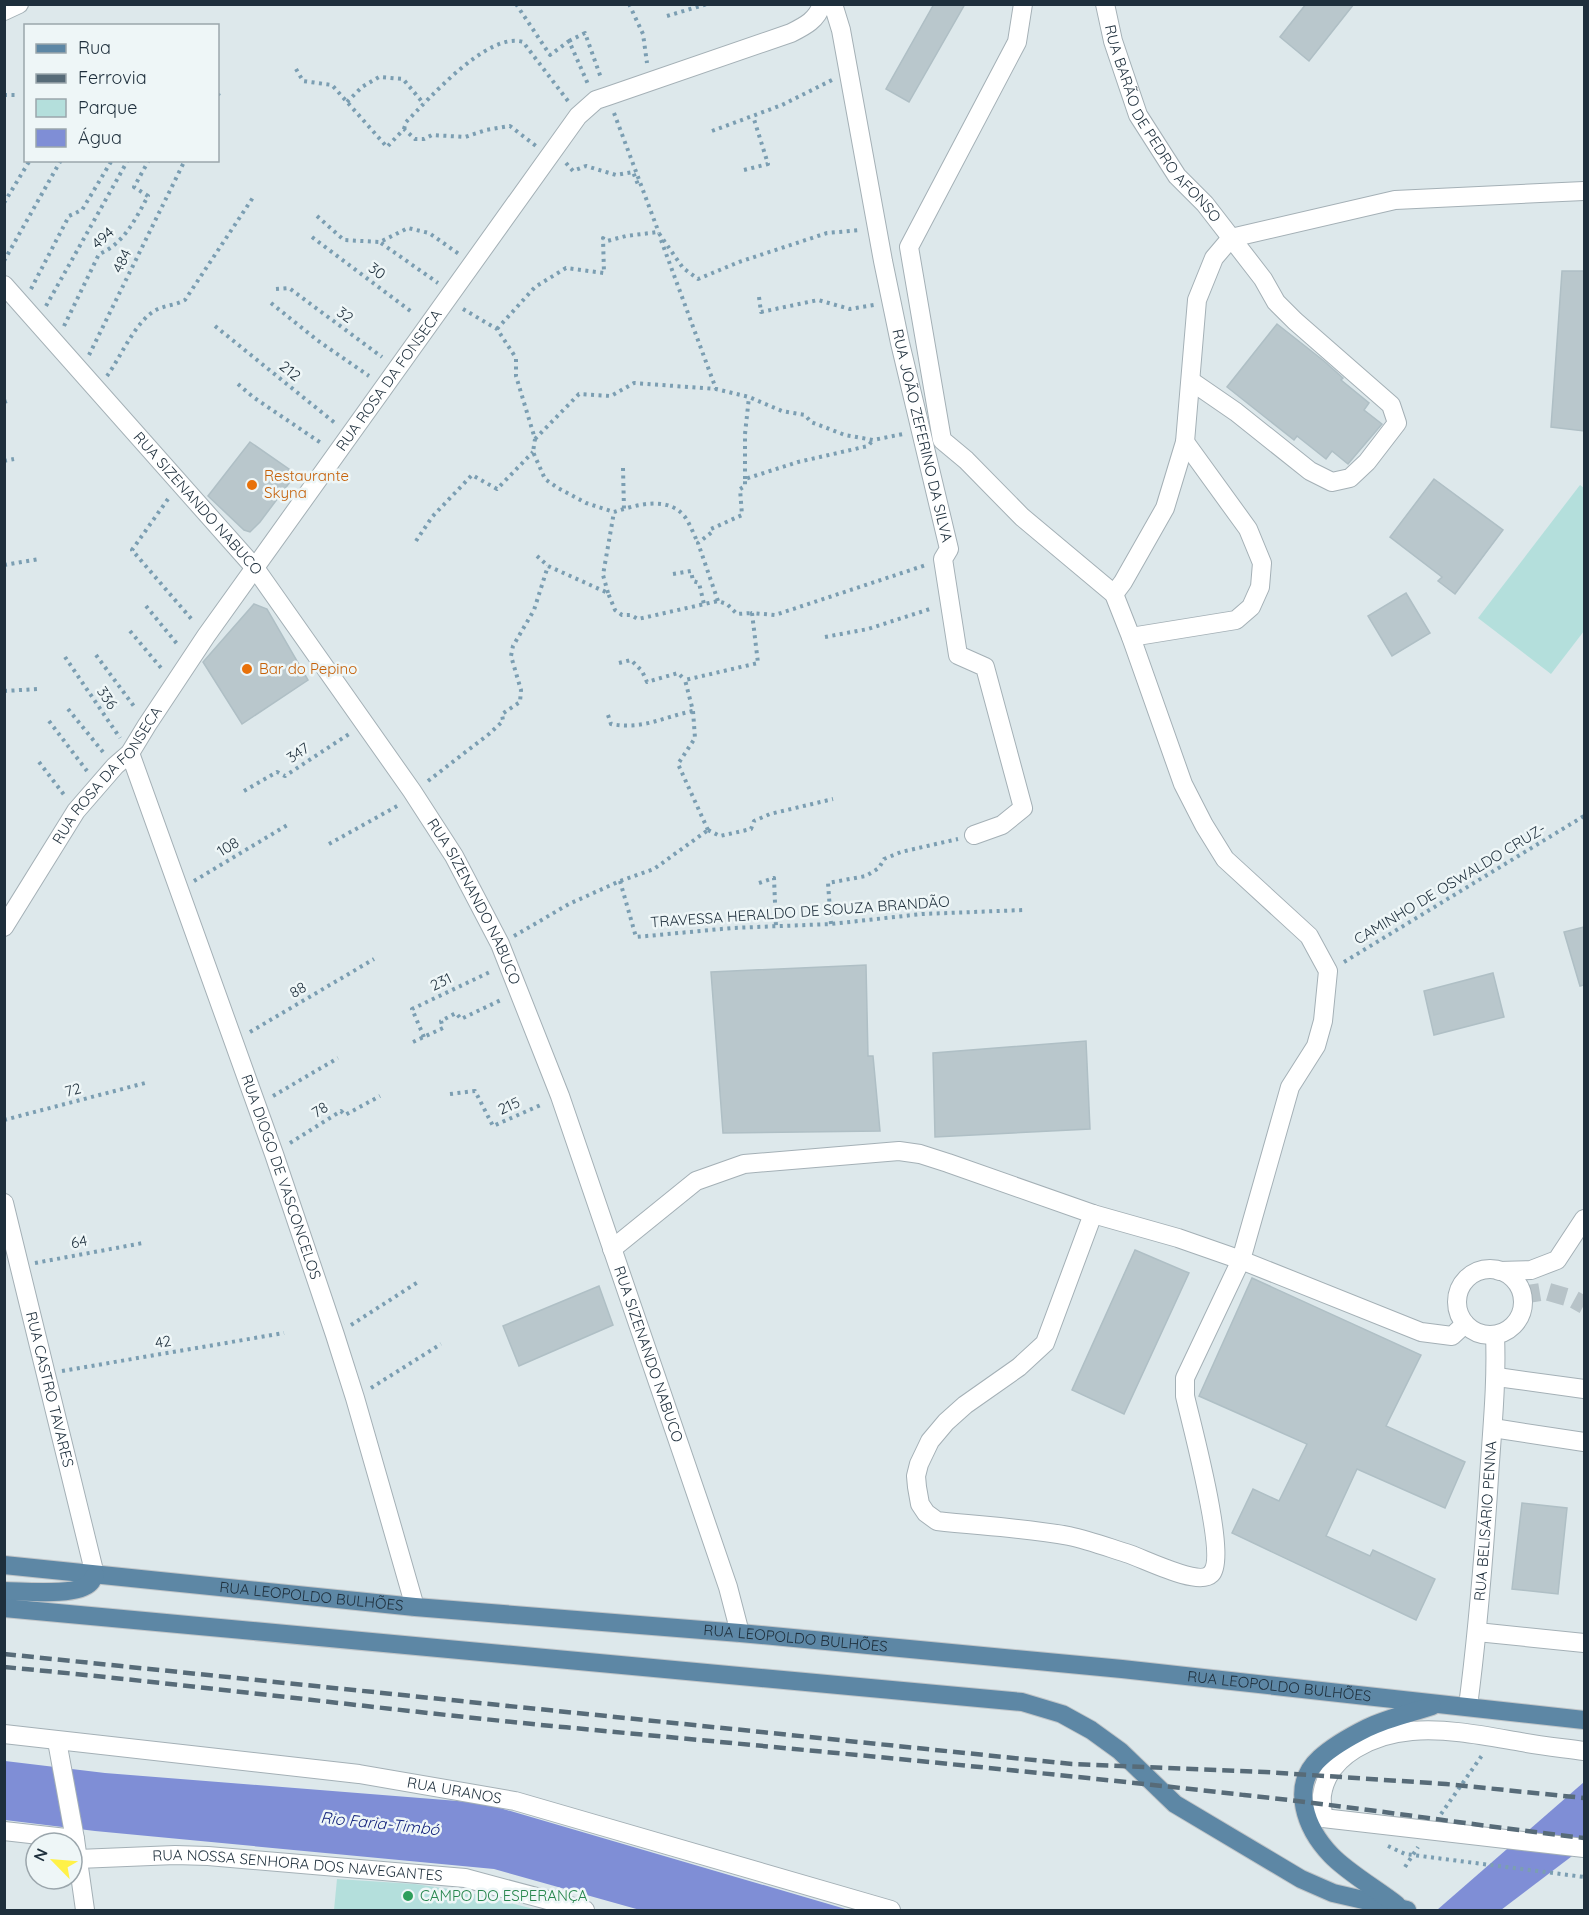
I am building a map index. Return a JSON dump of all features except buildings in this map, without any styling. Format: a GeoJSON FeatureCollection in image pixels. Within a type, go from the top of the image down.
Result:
{"type":"FeatureCollection","features":[{"type":"Feature","properties":{"kind":"main road","name":"RUA LEOPOLDO BULHÕES"},"geometry":{"type":"LineString","coordinates":[[4,1565],[416,1607],[740,1633],[1122,1669],[1584,1720]]}},
{"type":"Feature","properties":{"kind":"main road"},"geometry":{"type":"LineString","coordinates":[[4,1591],[64,1592],[83,1588],[95,1575]]}},
{"type":"Feature","properties":{"kind":"main road"},"geometry":{"type":"LineString","coordinates":[[4,1608],[1022,1702],[1062,1714],[1091,1731],[1120,1751],[1175,1804],[1301,1879],[1333,1893],[1405,1910]]}},
{"type":"Feature","properties":{"kind":"main road"},"geometry":{"type":"LineString","coordinates":[[1405,1910],[1332,1856],[1317,1837],[1308,1819],[1302,1803],[1303,1792],[1311,1769],[1320,1758],[1340,1744],[1368,1727],[1440,1704]]}},
{"type":"Feature","properties":{"kind":"street"},"geometry":{"type":"LineString","coordinates":[[4,11],[19,4]]}},
{"type":"Feature","properties":{"kind":"street","name":"RUA ROSA DA FONSECA"},"geometry":{"type":"LineString","coordinates":[[4,927],[76,811],[115,766],[130,753],[206,636],[578,116],[602,98],[791,33],[808,24],[819,13],[822,4]]}},
{"type":"Feature","properties":{"kind":"street","name":"RUA JOÃO ZEFERINO DA SILVA"},"geometry":{"type":"LineString","coordinates":[[833,4],[841,30],[876,230],[900,343],[949,549],[943,559],[958,655],[985,668],[1023,808],[1002,825],[974,835]]}},
{"type":"Feature","properties":{"kind":"street"},"geometry":{"type":"LineString","coordinates":[[1023,4],[1017,42],[909,247],[942,440],[966,460],[1022,517],[1114,594],[1183,784],[1204,825],[1225,859],[1310,936],[1328,971],[1323,1021],[1316,1046],[1290,1087],[1241,1260],[1185,1378],[1185,1396],[1213,1517],[1217,1564],[1212,1573],[1206,1577],[1186,1576],[1145,1559],[1070,1536],[937,1521],[926,1513],[920,1503],[916,1476],[930,1441],[965,1405],[1018,1367],[1045,1343],[1093,1214]]}},
{"type":"Feature","properties":{"kind":"street","name":"RUA BARÃO DE PEDRO AFONSO"},"geometry":{"type":"LineString","coordinates":[[1105,4],[1113,41],[1138,115],[1177,176],[1205,204],[1263,279],[1276,302],[1391,405],[1396,423],[1367,462],[1350,478],[1332,482],[1310,471],[1236,412],[1191,381]]}},
{"type":"Feature","properties":{"kind":"street"},"geometry":{"type":"LineString","coordinates":[[1114,594],[1165,508],[1185,442],[1197,300],[1214,258],[1231,238],[1395,200],[1584,191]]}},
{"type":"Feature","properties":{"kind":"street","name":"RUA SIZENANDO NABUCO"},"geometry":{"type":"LineString","coordinates":[[4,285],[255,568],[454,856],[500,944],[560,1096],[728,1587],[740,1633]]}},
{"type":"Feature","properties":{"kind":"street"},"geometry":{"type":"LineString","coordinates":[[1131,637],[1236,620],[1251,607],[1260,587],[1262,563],[1248,529],[1185,442]]}},
{"type":"Feature","properties":{"kind":"street","name":"RUA DIOGO DE VASCONCELOS"},"geometry":{"type":"LineString","coordinates":[[130,753],[274,1154],[335,1335],[416,1607]]}},
{"type":"Feature","properties":{"kind":"street"},"geometry":{"type":"LineString","coordinates":[[612,1250],[696,1181],[721,1171],[744,1164],[899,1151],[920,1154],[1093,1214],[1178,1238],[1241,1260],[1421,1332],[1452,1336],[1465,1324]]}},
{"type":"Feature","properties":{"kind":"street","name":"RUA CASTRO TAVARES"},"geometry":{"type":"LineString","coordinates":[[4,1203],[95,1575]]}},
{"type":"Feature","properties":{"kind":"street"},"geometry":{"type":"LineString","coordinates":[[1421,1332],[1449,1320],[1462,1286],[1468,1278],[1478,1272],[1531,1270],[1557,1260],[1584,1219]]}},
{"type":"Feature","properties":{"kind":"street"},"geometry":{"type":"LineString","coordinates":[[1458,1296],[1457,1306],[1465,1324],[1474,1331],[1484,1335],[1495,1335],[1506,1331],[1520,1316],[1523,1305],[1522,1294],[1517,1284],[1509,1276],[1499,1271]]}},
{"type":"Feature","properties":{"kind":"street","name":"RUA BELISÁRIO PENNA"},"geometry":{"type":"LineString","coordinates":[[1468,1706],[1477,1632],[1497,1377],[1495,1335]]}},
{"type":"Feature","properties":{"kind":"street"},"geometry":{"type":"LineString","coordinates":[[1497,1377],[1584,1389]]}},
{"type":"Feature","properties":{"kind":"street"},"geometry":{"type":"LineString","coordinates":[[1493,1428],[1584,1442]]}},
{"type":"Feature","properties":{"kind":"street"},"geometry":{"type":"LineString","coordinates":[[1477,1632],[1584,1643]]}},
{"type":"Feature","properties":{"kind":"street"},"geometry":{"type":"LineString","coordinates":[[1584,1751],[1458,1732],[1413,1730],[1385,1735],[1369,1741],[1338,1762],[1326,1781],[1322,1797],[1323,1818],[1584,1848]]}},
{"type":"Feature","properties":{"kind":"street","name":"RUA URANOS"},"geometry":{"type":"LineString","coordinates":[[4,1734],[359,1774],[515,1801],[891,1911]]}},
{"type":"Feature","properties":{"kind":"street"},"geometry":{"type":"LineString","coordinates":[[57,1741],[59,1763],[73,1831]]}},
{"type":"Feature","properties":{"kind":"street"},"geometry":{"type":"LineString","coordinates":[[4,1831],[24,1832]]}},
{"type":"Feature","properties":{"kind":"street","name":"RUA NOSSA SENHORA DOS NAVEGANTES"},"geometry":{"type":"LineString","coordinates":[[84,1859],[208,1856],[465,1878],[585,1911]]}},
{"type":"Feature","properties":{"kind":"street"},"geometry":{"type":"LineString","coordinates":[[82,1891],[85,1911]]}},
{"type":"Feature","properties":{"kind":"path"},"geometry":{"type":"LineString","coordinates":[[516,4],[550,55],[585,33],[602,98],[658,232],[716,389]]}},
{"type":"Feature","properties":{"kind":"path"},"geometry":{"type":"LineString","coordinates":[[629,4],[644,34],[648,82]]}},
{"type":"Feature","properties":{"kind":"path"},"geometry":{"type":"LineString","coordinates":[[668,16],[707,4]]}},
{"type":"Feature","properties":{"kind":"path"},"geometry":{"type":"LineString","coordinates":[[296,69],[303,81],[332,85],[387,147],[404,129],[406,122],[457,72],[485,49],[514,39],[523,42],[566,96],[578,116]]}},
{"type":"Feature","properties":{"kind":"path"},"geometry":{"type":"LineString","coordinates":[[569,41],[577,63],[602,98]]}},
{"type":"Feature","properties":{"kind":"path"},"geometry":{"type":"LineString","coordinates":[[712,131],[782,105],[849,72]]}},
{"type":"Feature","properties":{"kind":"path"},"geometry":{"type":"LineString","coordinates":[[347,102],[362,87],[379,77],[403,79],[424,104]]}},
{"type":"Feature","properties":{"kind":"path"},"geometry":{"type":"LineString","coordinates":[[4,95],[19,96]]}},
{"type":"Feature","properties":{"kind":"path"},"geometry":{"type":"LineString","coordinates":[[744,170],[768,164],[753,116]]}},
{"type":"Feature","properties":{"kind":"path"},"geometry":{"type":"LineString","coordinates":[[404,129],[415,139],[424,139],[432,135],[465,137],[486,129],[510,126],[573,171],[586,166],[616,175],[633,172],[640,190]]}},
{"type":"Feature","properties":{"kind":"path"},"geometry":{"type":"LineString","coordinates":[[4,203],[29,162]]}},
{"type":"Feature","properties":{"kind":"path"},"geometry":{"type":"LineString","coordinates":[[4,261],[60,162]]}},
{"type":"Feature","properties":{"kind":"path"},"geometry":{"type":"LineString","coordinates":[[22,305],[69,216],[82,210],[111,162]]}},
{"type":"Feature","properties":{"kind":"path","name":"494"},"geometry":{"type":"LineString","coordinates":[[37,322],[127,162]]}},
{"type":"Feature","properties":{"kind":"path","name":"494"},"geometry":{"type":"LineString","coordinates":[[55,342],[99,254],[111,250],[132,226],[148,196],[134,187],[148,162]]}},
{"type":"Feature","properties":{"kind":"path","name":"484"},"geometry":{"type":"LineString","coordinates":[[81,372],[184,162]]}},
{"type":"Feature","properties":{"kind":"path"},"geometry":{"type":"LineString","coordinates":[[97,389],[144,318],[159,308],[176,305],[185,300],[254,196]]}},
{"type":"Feature","properties":{"kind":"path"},"geometry":{"type":"LineString","coordinates":[[317,216],[344,240],[380,242],[408,228],[429,233],[472,263]]}},
{"type":"Feature","properties":{"kind":"path"},"geometry":{"type":"LineString","coordinates":[[658,232],[683,268],[698,279],[739,262],[827,233],[876,230]]}},
{"type":"Feature","properties":{"kind":"path"},"geometry":{"type":"LineString","coordinates":[[497,329],[535,287],[566,268],[604,273],[603,238],[607,241],[658,232]]}},
{"type":"Feature","properties":{"kind":"path","name":"30"},"geometry":{"type":"LineString","coordinates":[[312,237],[428,325]]}},
{"type":"Feature","properties":{"kind":"path"},"geometry":{"type":"LineString","coordinates":[[380,242],[449,296],[497,329],[516,358],[516,376],[535,440],[533,452],[545,479],[586,503],[614,512],[664,503],[684,516],[698,543],[718,601]]}},
{"type":"Feature","properties":{"kind":"path","name":"32"},"geometry":{"type":"LineString","coordinates":[[276,289],[289,288],[397,369]]}},
{"type":"Feature","properties":{"kind":"path"},"geometry":{"type":"LineString","coordinates":[[759,297],[761,312],[818,300],[850,309],[892,302]]}},
{"type":"Feature","properties":{"kind":"path"},"geometry":{"type":"LineString","coordinates":[[271,303],[316,340],[384,387]]}},
{"type":"Feature","properties":{"kind":"path","name":"212"},"geometry":{"type":"LineString","coordinates":[[215,326],[350,435]]}},
{"type":"Feature","properties":{"kind":"path"},"geometry":{"type":"LineString","coordinates":[[535,440],[579,394],[611,396],[634,383],[716,389],[749,397],[782,411],[805,415],[811,422],[845,435],[873,440],[921,431]]}},
{"type":"Feature","properties":{"kind":"path"},"geometry":{"type":"LineString","coordinates":[[238,384],[253,398],[336,454]]}},
{"type":"Feature","properties":{"kind":"path"},"geometry":{"type":"LineString","coordinates":[[698,543],[712,532],[711,529],[742,515],[740,489],[745,486],[745,434],[749,397]]}},
{"type":"Feature","properties":{"kind":"path"},"geometry":{"type":"LineString","coordinates":[[745,479],[798,462],[868,446],[873,440]]}},
{"type":"Feature","properties":{"kind":"path"},"geometry":{"type":"LineString","coordinates":[[416,541],[432,518],[472,474],[497,489],[533,452]]}},
{"type":"Feature","properties":{"kind":"path"},"geometry":{"type":"LineString","coordinates":[[4,461],[14,459]]}},
{"type":"Feature","properties":{"kind":"path"},"geometry":{"type":"LineString","coordinates":[[623,468],[624,509]]}},
{"type":"Feature","properties":{"kind":"path"},"geometry":{"type":"LineString","coordinates":[[180,483],[132,550],[206,636]]}},
{"type":"Feature","properties":{"kind":"path"},"geometry":{"type":"LineString","coordinates":[[614,512],[603,575],[615,610],[622,615],[631,615],[638,619],[718,601],[727,604],[737,614],[775,615],[943,559]]}},
{"type":"Feature","properties":{"kind":"path"},"geometry":{"type":"LineString","coordinates":[[537,556],[548,566],[608,593]]}},
{"type":"Feature","properties":{"kind":"path"},"geometry":{"type":"LineString","coordinates":[[4,565],[39,559]]}},
{"type":"Feature","properties":{"kind":"path"},"geometry":{"type":"LineString","coordinates":[[329,844],[413,794],[489,734],[503,721],[502,714],[520,702],[521,690],[511,656],[513,646],[534,610],[548,566]]}},
{"type":"Feature","properties":{"kind":"path"},"geometry":{"type":"LineString","coordinates":[[673,574],[690,572],[693,581],[699,583],[704,604]]}},
{"type":"Feature","properties":{"kind":"path"},"geometry":{"type":"LineString","coordinates":[[825,637],[868,629],[951,602]]}},
{"type":"Feature","properties":{"kind":"path"},"geometry":{"type":"LineString","coordinates":[[146,606],[190,659]]}},
{"type":"Feature","properties":{"kind":"path"},"geometry":{"type":"LineString","coordinates":[[685,680],[758,663],[752,613]]}},
{"type":"Feature","properties":{"kind":"path"},"geometry":{"type":"LineString","coordinates":[[130,631],[174,683]]}},
{"type":"Feature","properties":{"kind":"path"},"geometry":{"type":"LineString","coordinates":[[96,655],[147,724]]}},
{"type":"Feature","properties":{"kind":"path","name":"336"},"geometry":{"type":"LineString","coordinates":[[65,657],[130,753]]}},
{"type":"Feature","properties":{"kind":"path"},"geometry":{"type":"LineString","coordinates":[[620,663],[631,660],[642,671],[647,682],[678,673],[685,680],[693,711],[695,738],[678,764],[708,831],[720,836],[751,829],[754,821],[770,814],[833,799]]}},
{"type":"Feature","properties":{"kind":"path"},"geometry":{"type":"LineString","coordinates":[[4,692],[38,688]]}},
{"type":"Feature","properties":{"kind":"path"},"geometry":{"type":"LineString","coordinates":[[68,709],[115,766]]}},
{"type":"Feature","properties":{"kind":"path"},"geometry":{"type":"LineString","coordinates":[[609,715],[610,724],[625,727],[649,724],[693,711]]}},
{"type":"Feature","properties":{"kind":"path"},"geometry":{"type":"LineString","coordinates":[[50,721],[98,786]]}},
{"type":"Feature","properties":{"kind":"path","name":"347"},"geometry":{"type":"LineString","coordinates":[[244,791],[277,772],[285,776],[364,723]]}},
{"type":"Feature","properties":{"kind":"path"},"geometry":{"type":"LineString","coordinates":[[39,762],[76,811]]}},
{"type":"Feature","properties":{"kind":"path","name":"CAMINHO DE OSWALDO CRUZ-"},"geometry":{"type":"LineString","coordinates":[[1328,971],[1584,816]]}},
{"type":"Feature","properties":{"kind":"path","name":"108"},"geometry":{"type":"LineString","coordinates":[[179,890],[289,824]]}},
{"type":"Feature","properties":{"kind":"path"},"geometry":{"type":"LineString","coordinates":[[500,944],[568,904],[654,869],[708,831]]}},
{"type":"Feature","properties":{"kind":"path"},"geometry":{"type":"LineString","coordinates":[[831,924],[828,883],[866,876],[879,868],[884,859],[901,852],[974,835]]}},
{"type":"Feature","properties":{"kind":"path"},"geometry":{"type":"LineString","coordinates":[[759,883],[774,878],[776,927]]}},
{"type":"Feature","properties":{"kind":"path","name":"TRAVESSA HERALDO DE SOUZA BRANDÃO"},"geometry":{"type":"LineString","coordinates":[[620,881],[636,937],[732,928],[831,924],[922,914],[1024,910]]}},
{"type":"Feature","properties":{"kind":"path","name":"88"},"geometry":{"type":"LineString","coordinates":[[234,1042],[374,959]]}},
{"type":"Feature","properties":{"kind":"path","name":"231"},"geometry":{"type":"LineString","coordinates":[[424,1037],[412,1009],[508,963]]}},
{"type":"Feature","properties":{"kind":"path"},"geometry":{"type":"LineString","coordinates":[[413,1042],[443,1028],[441,1021],[456,1013],[461,1019],[520,991]]}},
{"type":"Feature","properties":{"kind":"path"},"geometry":{"type":"LineString","coordinates":[[257,1106],[338,1058]]}},
{"type":"Feature","properties":{"kind":"path","name":"72"},"geometry":{"type":"LineString","coordinates":[[4,1120],[149,1082]]}},
{"type":"Feature","properties":{"kind":"path","name":"215"},"geometry":{"type":"LineString","coordinates":[[450,1094],[475,1091],[493,1126],[560,1096]]}},
{"type":"Feature","properties":{"kind":"path","name":"78"},"geometry":{"type":"LineString","coordinates":[[274,1154],[341,1111],[345,1115],[380,1096]]}},
{"type":"Feature","properties":{"kind":"path","name":"64"},"geometry":{"type":"LineString","coordinates":[[20,1266],[143,1243]]}},
{"type":"Feature","properties":{"kind":"path"},"geometry":{"type":"LineString","coordinates":[[335,1335],[418,1282]]}},
{"type":"Feature","properties":{"kind":"path","name":"42"},"geometry":{"type":"LineString","coordinates":[[47,1374],[284,1333]]}},
{"type":"Feature","properties":{"kind":"path"},"geometry":{"type":"LineString","coordinates":[[355,1398],[441,1344]]}},
{"type":"Feature","properties":{"kind":"path"},"geometry":{"type":"LineString","coordinates":[[1405,1867],[1494,1738]]}},
{"type":"Feature","properties":{"kind":"path"},"geometry":{"type":"LineString","coordinates":[[1471,1862],[1584,1877]]}},
{"type":"Feature","properties":{"kind":"green space"},"geometry":{"type":"Polygon","coordinates":[[[1580,485],[1584,488],[1584,631],[1551,674],[1478,618],[1580,485]]]}},
{"type":"Feature","properties":{"kind":"green space","name":"CAMPO DO ESPERANÇA"},"geometry":{"type":"Polygon","coordinates":[[[337,1879],[415,1884],[462,1891],[538,1910],[334,1910],[337,1879]]]}},
{"type":"Feature","properties":{"kind":"water","name":"Rio Faria-Timbó"},"geometry":{"type":"Polygon","coordinates":[[[5,1761],[105,1773],[483,1803],[849,1910],[640,1910],[494,1869],[95,1831],[5,1820],[5,1761]]]}},
{"type":"Feature","properties":{"kind":"water"},"geometry":{"type":"Polygon","coordinates":[[[1584,1782],[1584,1847],[1501,1910],[1437,1910],[1584,1782]]]}},
{"type":"Feature","properties":{"kind":"tunnel"},"geometry":{"type":"LineString","coordinates":[[1522,1295],[1546,1291],[1573,1299],[1584,1305]]}},
{"type":"Feature","properties":{"kind":"railway"},"geometry":{"type":"LineString","coordinates":[[4,1654],[1072,1764],[1265,1772],[1446,1784],[1584,1798]]}},
{"type":"Feature","properties":{"kind":"railway"},"geometry":{"type":"LineString","coordinates":[[4,1667],[484,1719],[1158,1785],[1584,1838]]}},
{"type":"Feature","properties":{"kind":"place","name":"Restaurante Skyna"},"geometry":{"type":"Point","coordinates":[252,485]}},
{"type":"Feature","properties":{"kind":"place","name":"Bar do Pepino"},"geometry":{"type":"Point","coordinates":[247,669]}},
{"type":"Feature","properties":{"kind":"place","name":"CAMPO DO ESPERANÇA"},"geometry":{"type":"Point","coordinates":[408,1896]}}]}
